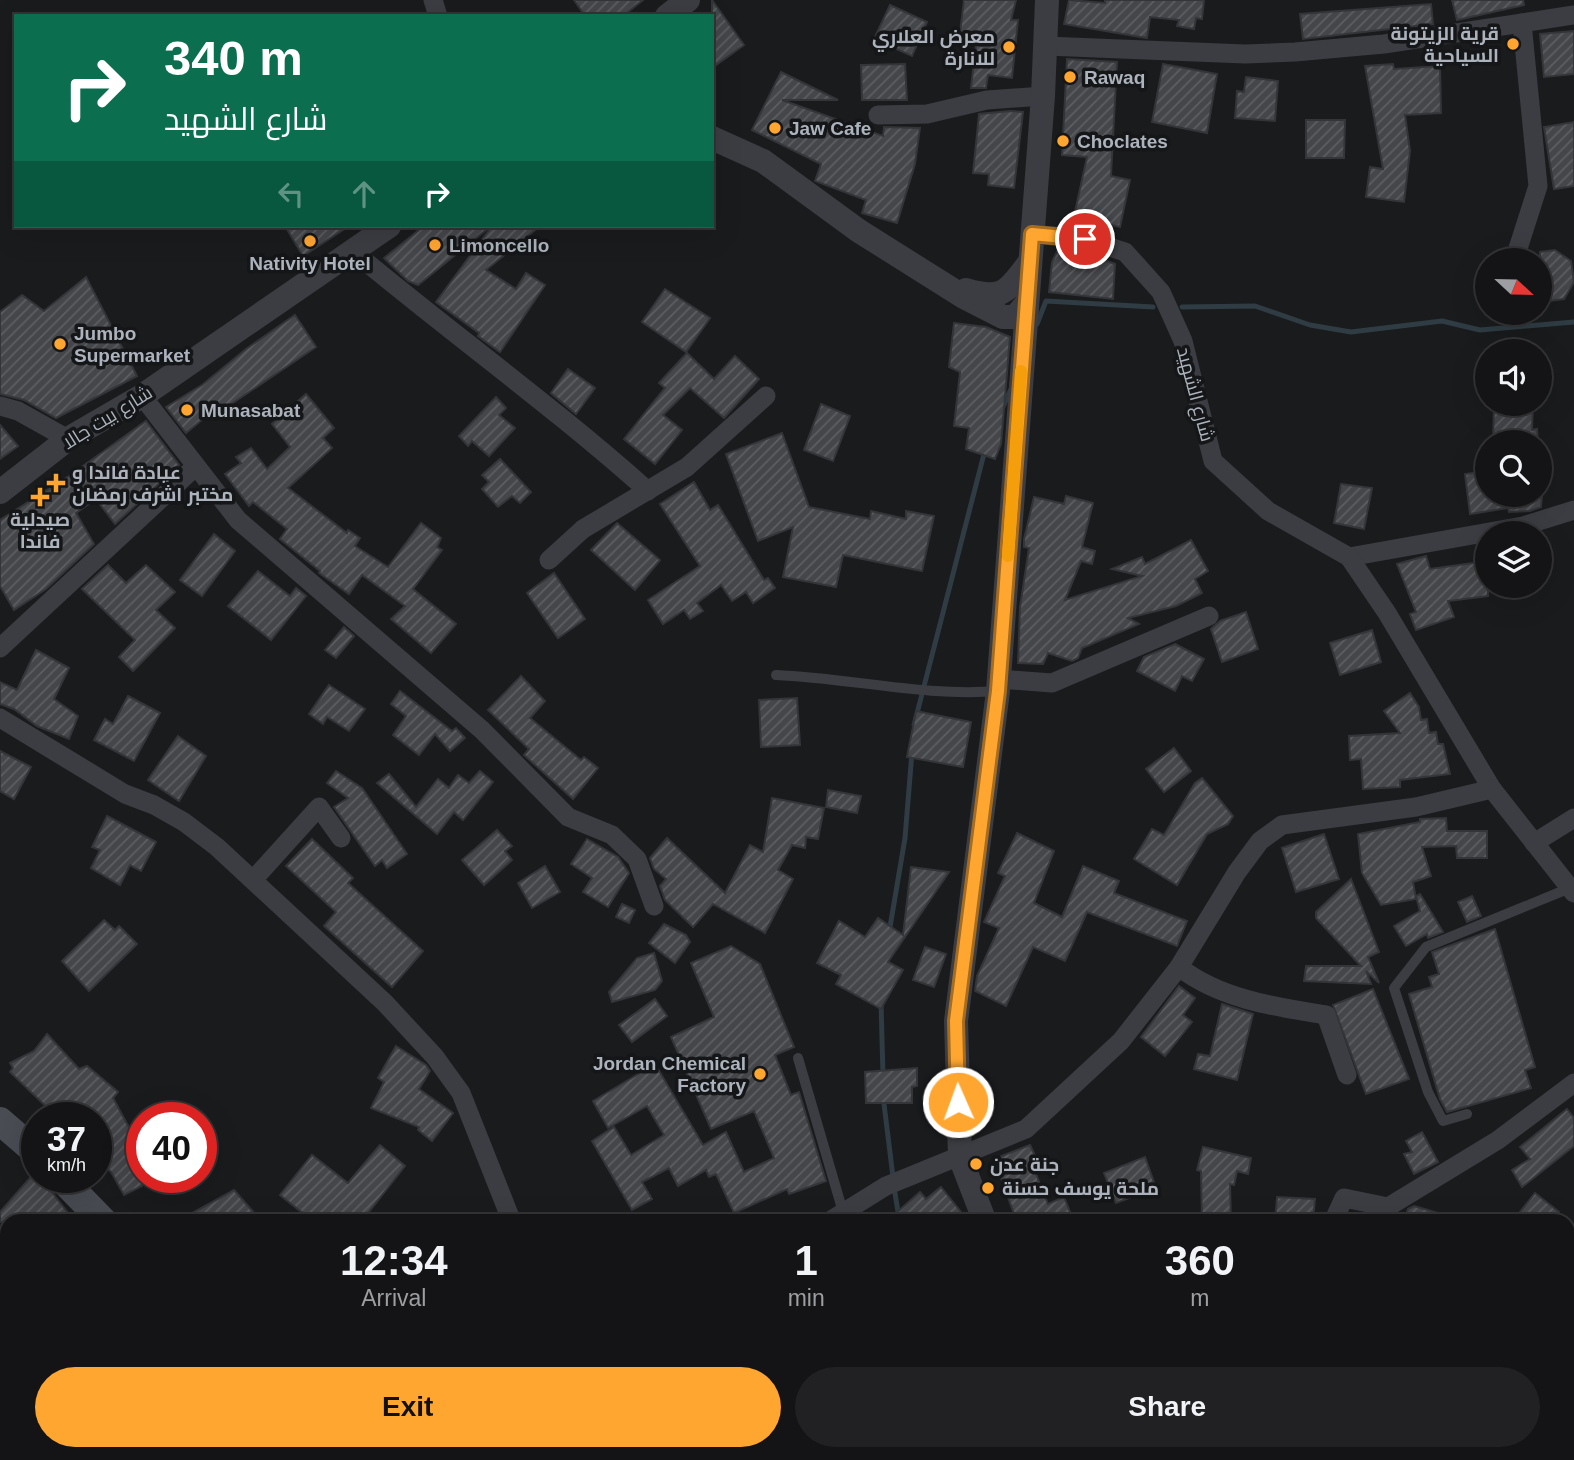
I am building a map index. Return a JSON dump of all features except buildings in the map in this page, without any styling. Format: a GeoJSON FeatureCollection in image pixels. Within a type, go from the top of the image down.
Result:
{"type":"FeatureCollection","features":[{"type":"Feature","properties":{"kind":"main road"},"geometry":{"type":"LineString","coordinates":[[0,1121],[21,1139]]}},
{"type":"Feature","properties":{"kind":"main road"},"geometry":{"type":"LineString","coordinates":[[76,1193],[96,1214]]}},
{"type":"Feature","properties":{"kind":"street"},"geometry":{"type":"LineString","coordinates":[[670,14],[688,0]]}},
{"type":"Feature","properties":{"kind":"street"},"geometry":{"type":"LineString","coordinates":[[982,1214],[960,1157],[956,1021],[999,685],[1022,347],[1043,96],[1047,0]]}},
{"type":"Feature","properties":{"kind":"street"},"geometry":{"type":"LineString","coordinates":[[1046,46],[1245,54],[1295,52],[1384,44],[1522,23],[1560,10]]}},
{"type":"Feature","properties":{"kind":"street"},"geometry":{"type":"LineString","coordinates":[[1518,248],[1538,186],[1522,23]]}},
{"type":"Feature","properties":{"kind":"street"},"geometry":{"type":"LineString","coordinates":[[878,115],[927,114],[986,100],[1043,96]]}},
{"type":"Feature","properties":{"kind":"street"},"geometry":{"type":"LineString","coordinates":[[714,139],[763,161],[859,232],[1003,317],[1022,347]]}},
{"type":"Feature","properties":{"kind":"street","name":"شارع بيت جالا"},"geometry":{"type":"LineString","coordinates":[[0,492],[68,439],[142,396],[386,228]]}},
{"type":"Feature","properties":{"kind":"street","name":"شارع الشهيد"},"geometry":{"type":"LineString","coordinates":[[1032,234],[1085,239],[1125,252],[1161,292],[1182,341],[1213,461],[1268,511],[1349,557]]}},
{"type":"Feature","properties":{"kind":"street"},"geometry":{"type":"LineString","coordinates":[[354,251],[442,326],[602,450],[648,491]]}},
{"type":"Feature","properties":{"kind":"street"},"geometry":{"type":"LineString","coordinates":[[939,279],[980,294],[995,295],[1007,292],[1030,262]]}},
{"type":"Feature","properties":{"kind":"street"},"geometry":{"type":"LineString","coordinates":[[1003,317],[1015,317],[1026,304]]}},
{"type":"Feature","properties":{"kind":"street"},"geometry":{"type":"LineString","coordinates":[[142,396],[237,520],[482,730],[568,817],[612,835],[637,859],[654,906]]}},
{"type":"Feature","properties":{"kind":"street"},"geometry":{"type":"LineString","coordinates":[[549,561],[583,529],[687,467],[766,396]]}},
{"type":"Feature","properties":{"kind":"street"},"geometry":{"type":"LineString","coordinates":[[0,406],[18,411],[68,439]]}},
{"type":"Feature","properties":{"kind":"street"},"geometry":{"type":"LineString","coordinates":[[0,648],[195,467]]}},
{"type":"Feature","properties":{"kind":"street"},"geometry":{"type":"LineString","coordinates":[[1572,890],[1492,789],[1387,613],[1349,557],[1523,526],[1574,510]]}},
{"type":"Feature","properties":{"kind":"street"},"geometry":{"type":"LineString","coordinates":[[999,685],[1052,683],[1209,616]]}},
{"type":"Feature","properties":{"kind":"street"},"geometry":{"type":"LineString","coordinates":[[0,718],[125,794],[154,805],[184,822],[253,880],[385,1003],[435,1057],[461,1093],[509,1214]]}},
{"type":"Feature","properties":{"kind":"street"},"geometry":{"type":"LineString","coordinates":[[841,1214],[886,1186],[1026,1129],[1121,1041],[1179,967],[1237,872],[1260,841],[1282,825],[1416,807],[1492,789]]}},
{"type":"Feature","properties":{"kind":"street"},"geometry":{"type":"LineString","coordinates":[[253,880],[319,807],[341,838]]}},
{"type":"Feature","properties":{"kind":"street"},"geometry":{"type":"LineString","coordinates":[[1534,843],[1574,818]]}},
{"type":"Feature","properties":{"kind":"street"},"geometry":{"type":"LineString","coordinates":[[1179,967],[1200,983],[1270,1007],[1326,1015],[1347,1075]]}},
{"type":"Feature","properties":{"kind":"street"},"geometry":{"type":"LineString","coordinates":[[1337,1214],[1344,1198],[1388,1207],[1498,1140],[1574,1083]]}},
{"type":"Feature","properties":{"kind":"lane"},"geometry":{"type":"LineString","coordinates":[[776,676],[826,677],[972,693],[999,685]]}},
{"type":"Feature","properties":{"kind":"lane"},"geometry":{"type":"LineString","coordinates":[[1467,1114],[1443,1121],[1428,1093],[1394,988],[1426,947],[1572,890]]}},
{"type":"Feature","properties":{"kind":"lane"},"geometry":{"type":"LineString","coordinates":[[799,1058],[835,1214]]}},
{"type":"Feature","properties":{"kind":"waterway"},"geometry":{"type":"LineString","coordinates":[[1037,324],[1046,301],[1153,307]]}},
{"type":"Feature","properties":{"kind":"waterway"},"geometry":{"type":"LineString","coordinates":[[1182,307],[1255,306],[1310,325],[1351,332],[1442,321],[1480,330],[1574,322]]}},
{"type":"Feature","properties":{"kind":"waterway"},"geometry":{"type":"LineString","coordinates":[[1002,409],[1011,389]]}},
{"type":"Feature","properties":{"kind":"waterway"},"geometry":{"type":"LineString","coordinates":[[914,725],[985,450]]}},
{"type":"Feature","properties":{"kind":"waterway"},"geometry":{"type":"LineString","coordinates":[[889,933],[905,838],[912,752]]}},
{"type":"Feature","properties":{"kind":"waterway"},"geometry":{"type":"LineString","coordinates":[[881,1002],[883,1076]]}},
{"type":"Feature","properties":{"kind":"waterway"},"geometry":{"type":"LineString","coordinates":[[883,1096],[893,1177]]}},
{"type":"Feature","properties":{"kind":"waterway"},"geometry":{"type":"LineString","coordinates":[[894,1187],[898,1214]]}},
{"type":"Feature","properties":{"kind":"slow traffic"},"geometry":{"type":"LineString","coordinates":[[1008,556],[1021,371]]}},
{"type":"Feature","properties":{"kind":"place","name":"قرية الزيتونة السياحية"},"geometry":{"type":"Point","coordinates":[1513,44]}},
{"type":"Feature","properties":{"kind":"place","name":"معرض العلاري للانارة"},"geometry":{"type":"Point","coordinates":[1009,47]}},
{"type":"Feature","properties":{"kind":"place","name":"Rawaq"},"geometry":{"type":"Point","coordinates":[1070,77]}},
{"type":"Feature","properties":{"kind":"place","name":"Jaw Cafe"},"geometry":{"type":"Point","coordinates":[775,128]}},
{"type":"Feature","properties":{"kind":"place","name":"Choclates"},"geometry":{"type":"Point","coordinates":[1063,141]}},
{"type":"Feature","properties":{"kind":"place","name":"Nativity Hotel"},"geometry":{"type":"Point","coordinates":[310,241]}},
{"type":"Feature","properties":{"kind":"place","name":"Limoncello"},"geometry":{"type":"Point","coordinates":[435,245]}},
{"type":"Feature","properties":{"kind":"place","name":"Jumbo Supermarket"},"geometry":{"type":"Point","coordinates":[60,344]}},
{"type":"Feature","properties":{"kind":"place","name":"Munasabat"},"geometry":{"type":"Point","coordinates":[187,410]}},
{"type":"Feature","properties":{"kind":"place","name":"عيادة فاندا و مختبر اشرف رمضان"},"geometry":{"type":"Point","coordinates":[56,483]}},
{"type":"Feature","properties":{"kind":"place","name":"صيدلية فاندا"},"geometry":{"type":"Point","coordinates":[40,497]}},
{"type":"Feature","properties":{"kind":"place","name":"Jordan Chemical Factory"},"geometry":{"type":"Point","coordinates":[760,1074]}},
{"type":"Feature","properties":{"kind":"place","name":"جنة عدن"},"geometry":{"type":"Point","coordinates":[976,1164]}},
{"type":"Feature","properties":{"kind":"place","name":"ملحة يوسف حسنة"},"geometry":{"type":"Point","coordinates":[988,1188]}},
{"type":"Feature","properties":{"kind":"route"},"geometry":{"type":"LineString","coordinates":[[958,1102],[956,1021],[998,691],[1032,234],[1085,239]]}}]}
